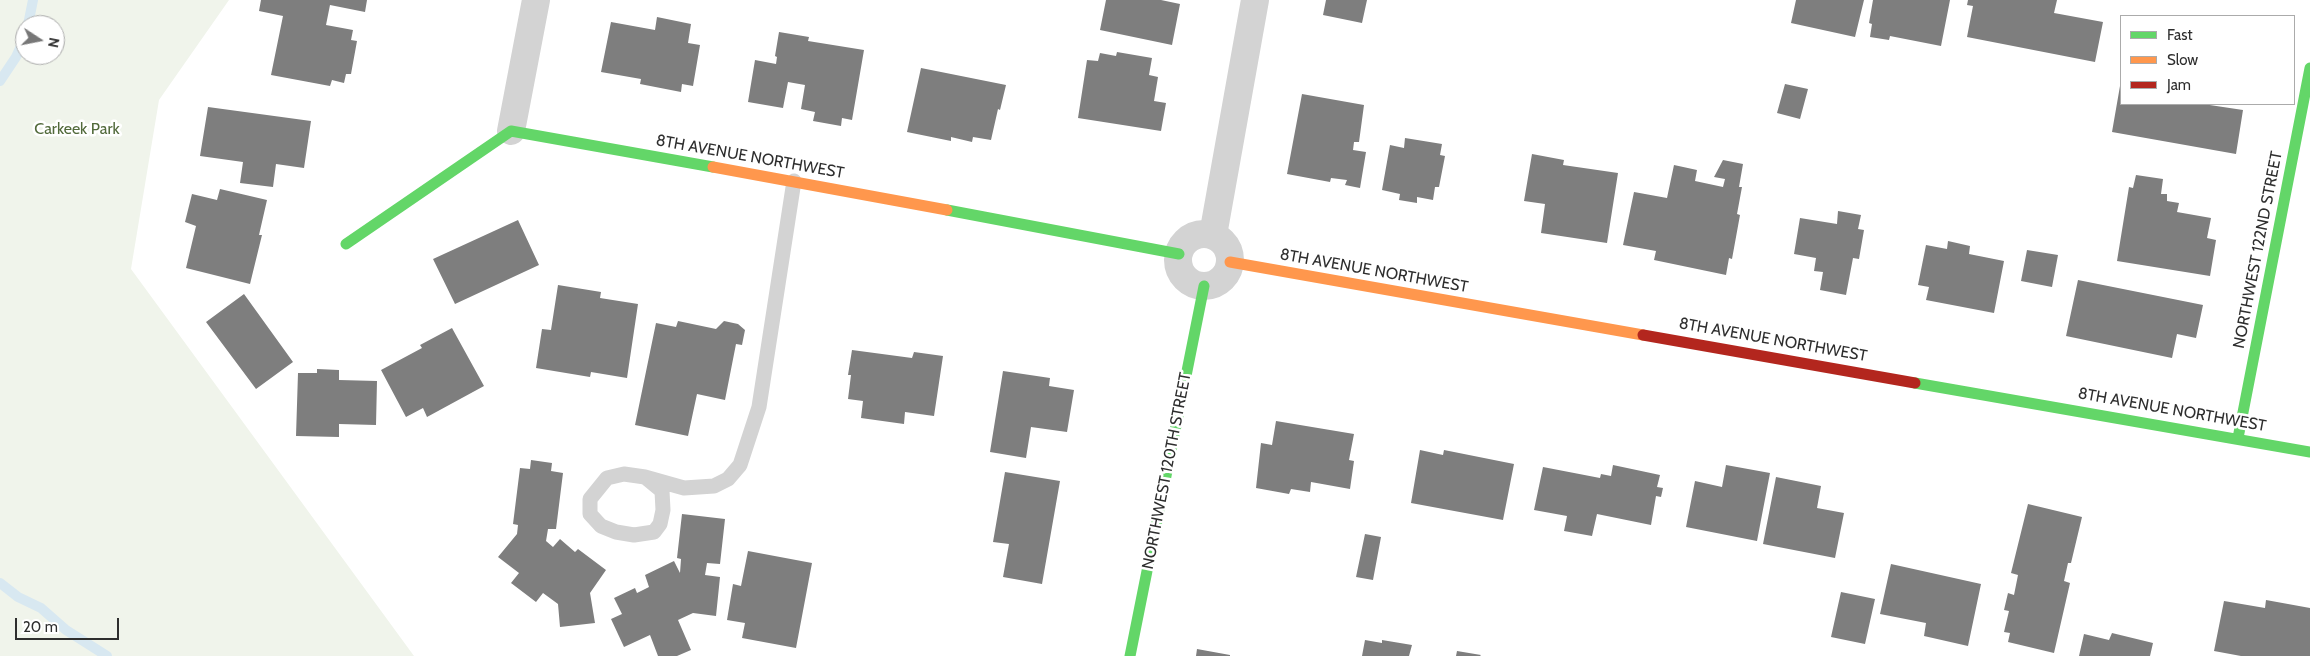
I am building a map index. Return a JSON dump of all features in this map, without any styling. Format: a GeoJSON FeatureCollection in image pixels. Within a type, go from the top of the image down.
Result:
{"type":"FeatureCollection","features":[{"type":"Feature","properties":{"kind":"street"},"geometry":{"type":"LineString","coordinates":[[346,244],[511,131],[536,0]]}},
{"type":"Feature","properties":{"kind":"street"},"geometry":{"type":"LineString","coordinates":[[1213,235],[1256,0]]}},
{"type":"Feature","properties":{"kind":"street","name":"NORTHWEST 122ND STREET"},"geometry":{"type":"LineString","coordinates":[[2238,438],[2310,68]]}},
{"type":"Feature","properties":{"kind":"street","name":"8TH AVENUE NORTHWEST"},"geometry":{"type":"LineString","coordinates":[[511,131],[794,181],[1179,254]]}},
{"type":"Feature","properties":{"kind":"street"},"geometry":{"type":"LineString","coordinates":[[1195,235],[1213,235],[1226,246],[1230,262],[1223,278],[1216,283],[1204,286],[1192,283],[1180,271],[1179,254],[1182,246],[1195,235]]}},
{"type":"Feature","properties":{"kind":"street","name":"8TH AVENUE NORTHWEST"},"geometry":{"type":"LineString","coordinates":[[1230,262],[2310,452]]}},
{"type":"Feature","properties":{"kind":"street","name":"NORTHWEST 120TH STREET"},"geometry":{"type":"LineString","coordinates":[[1130,656],[1204,286]]}},
{"type":"Feature","properties":{"kind":"lane"},"geometry":{"type":"LineString","coordinates":[[645,477],[662,491],[663,510],[660,524],[654,532],[634,535],[616,532],[601,526],[590,514],[590,499],[607,478],[624,474],[645,477],[684,488],[714,486],[728,479],[740,464],[759,407],[794,181]]}},
{"type":"Feature","properties":{"kind":"green space","name":"Carkeek Park"},"geometry":{"type":"Polygon","coordinates":[[[0,0],[229,0],[159,100],[131,269],[414,656],[0,656],[0,0]]]}},
{"type":"Feature","properties":{"kind":"building"},"geometry":{"type":"Polygon","coordinates":[[[261,0],[367,0],[365,12],[330,5],[326,25],[353,30],[351,40],[357,41],[351,74],[346,74],[344,83],[332,80],[330,86],[271,75],[283,16],[259,11],[261,0]]]}},
{"type":"Feature","properties":{"kind":"building"},"geometry":{"type":"Polygon","coordinates":[[[1106,0],[1161,0],[1180,4],[1172,45],[1100,30],[1106,0]]]}},
{"type":"Feature","properties":{"kind":"building"},"geometry":{"type":"Polygon","coordinates":[[[1326,0],[1367,0],[1362,23],[1323,15],[1326,0]]]}},
{"type":"Feature","properties":{"kind":"building"},"geometry":{"type":"Polygon","coordinates":[[[1796,0],[1864,0],[1855,37],[1791,23],[1796,0]]]}},
{"type":"Feature","properties":{"kind":"building"},"geometry":{"type":"Polygon","coordinates":[[[1873,0],[1950,0],[1941,46],[1890,36],[1889,40],[1870,37],[1872,24],[1869,23],[1873,0]]]}},
{"type":"Feature","properties":{"kind":"building"},"geometry":{"type":"Polygon","coordinates":[[[1968,0],[2057,0],[2054,13],[2103,22],[2095,62],[1967,37],[1973,6],[1967,5],[1968,0]]]}},
{"type":"Feature","properties":{"kind":"building"},"geometry":{"type":"Polygon","coordinates":[[[657,17],[691,24],[688,43],[700,45],[693,86],[682,84],[681,92],[640,84],[641,79],[601,72],[611,22],[655,30],[657,17]]]}},
{"type":"Feature","properties":{"kind":"building"},"geometry":{"type":"Polygon","coordinates":[[[779,32],[809,37],[808,41],[864,50],[852,120],[842,118],[841,126],[813,121],[815,112],[801,109],[805,85],[788,82],[783,108],[748,102],[755,60],[776,64],[777,57],[775,56],[779,32]]]}},
{"type":"Feature","properties":{"kind":"building"},"geometry":{"type":"Polygon","coordinates":[[[1117,52],[1152,58],[1149,75],[1158,77],[1154,101],[1166,103],[1161,131],[1078,118],[1087,60],[1098,61],[1100,53],[1116,56],[1117,52]]]}},
{"type":"Feature","properties":{"kind":"building"},"geometry":{"type":"Polygon","coordinates":[[[921,68],[1006,85],[991,140],[973,137],[972,142],[951,137],[951,141],[907,132],[921,68]]]}},
{"type":"Feature","properties":{"kind":"building"},"geometry":{"type":"Polygon","coordinates":[[[1785,84],[1808,89],[1800,119],[1777,113],[1785,84]]]}},
{"type":"Feature","properties":{"kind":"building"},"geometry":{"type":"Polygon","coordinates":[[[2120,86],[2120,105],[2210,105],[2243,110],[2236,154],[2112,132],[2120,86]]]}},
{"type":"Feature","properties":{"kind":"building"},"geometry":{"type":"Polygon","coordinates":[[[1302,94],[1364,105],[1359,142],[1354,142],[1353,150],[1366,152],[1360,188],[1345,185],[1347,180],[1331,178],[1330,182],[1287,174],[1302,94]]]}},
{"type":"Feature","properties":{"kind":"building"},"geometry":{"type":"Polygon","coordinates":[[[208,107],[311,121],[304,168],[276,164],[273,187],[240,183],[243,162],[200,156],[208,107]]]}},
{"type":"Feature","properties":{"kind":"building"},"geometry":{"type":"Polygon","coordinates":[[[1405,138],[1442,144],[1440,155],[1445,156],[1439,187],[1435,187],[1433,200],[1417,197],[1417,203],[1399,200],[1400,194],[1382,190],[1390,145],[1404,148],[1405,138]]]}},
{"type":"Feature","properties":{"kind":"building"},"geometry":{"type":"Polygon","coordinates":[[[1532,154],[1564,160],[1563,165],[1618,173],[1607,243],[1541,233],[1545,204],[1524,201],[1532,154]]]}},
{"type":"Feature","properties":{"kind":"building"},"geometry":{"type":"Polygon","coordinates":[[[1723,160],[1743,164],[1739,187],[1742,187],[1737,214],[1740,215],[1732,259],[1729,258],[1726,275],[1654,260],[1656,251],[1623,245],[1634,192],[1667,198],[1674,165],[1697,170],[1695,181],[1723,187],[1725,179],[1714,177],[1723,160]]]}},
{"type":"Feature","properties":{"kind":"building"},"geometry":{"type":"Polygon","coordinates":[[[2136,175],[2163,179],[2161,194],[2167,194],[2167,201],[2179,203],[2177,212],[2211,218],[2207,238],[2216,240],[2210,276],[2117,261],[2129,187],[2133,188],[2136,175]]]}},
{"type":"Feature","properties":{"kind":"building"},"geometry":{"type":"Polygon","coordinates":[[[220,189],[267,200],[259,235],[262,235],[250,284],[186,268],[196,226],[185,222],[192,194],[217,200],[220,189]]]}},
{"type":"Feature","properties":{"kind":"building"},"geometry":{"type":"Polygon","coordinates":[[[1838,211],[1861,215],[1858,229],[1864,230],[1859,259],[1853,258],[1846,295],[1820,290],[1823,272],[1814,271],[1816,258],[1794,254],[1800,218],[1837,224],[1838,211]]]}},
{"type":"Feature","properties":{"kind":"building"},"geometry":{"type":"Polygon","coordinates":[[[518,220],[539,265],[455,304],[433,259],[518,220]]]}},
{"type":"Feature","properties":{"kind":"building"},"geometry":{"type":"Polygon","coordinates":[[[1948,241],[1970,246],[1969,254],[2004,261],[1994,313],[1926,300],[1929,287],[1918,285],[1926,245],[1947,249],[1948,241]]]}},
{"type":"Feature","properties":{"kind":"building"},"geometry":{"type":"Polygon","coordinates":[[[2027,250],[2058,255],[2052,287],[2021,281],[2027,250]]]}},
{"type":"Feature","properties":{"kind":"building"},"geometry":{"type":"Polygon","coordinates":[[[2078,280],[2203,305],[2196,338],[2177,334],[2172,358],[2066,336],[2078,280]]]}},
{"type":"Feature","properties":{"kind":"building"},"geometry":{"type":"Polygon","coordinates":[[[558,285],[601,292],[600,298],[638,304],[627,378],[591,372],[590,377],[536,368],[542,329],[551,330],[558,285]]]}},
{"type":"Feature","properties":{"kind":"building"},"geometry":{"type":"Polygon","coordinates":[[[244,294],[293,362],[256,389],[206,322],[244,294]]]}},
{"type":"Feature","properties":{"kind":"building"},"geometry":{"type":"Polygon","coordinates":[[[678,321],[716,329],[724,321],[738,324],[745,330],[742,345],[736,344],[725,400],[697,394],[688,436],[635,425],[656,323],[676,327],[678,321]]]}},
{"type":"Feature","properties":{"kind":"building"},"geometry":{"type":"Polygon","coordinates":[[[452,328],[484,386],[427,417],[423,408],[406,417],[381,370],[422,348],[420,345],[452,328]]]}},
{"type":"Feature","properties":{"kind":"building"},"geometry":{"type":"Polygon","coordinates":[[[852,350],[912,358],[914,352],[943,356],[934,416],[905,412],[904,424],[861,418],[863,401],[848,399],[851,375],[848,375],[852,350]]]}},
{"type":"Feature","properties":{"kind":"building"},"geometry":{"type":"Polygon","coordinates":[[[317,369],[339,370],[339,380],[377,381],[376,425],[339,424],[339,437],[296,436],[298,373],[317,373],[317,369]]]}},
{"type":"Feature","properties":{"kind":"building"},"geometry":{"type":"Polygon","coordinates":[[[1003,371],[1050,378],[1049,386],[1074,390],[1067,432],[1031,427],[1026,458],[990,452],[1003,371]]]}},
{"type":"Feature","properties":{"kind":"building"},"geometry":{"type":"Polygon","coordinates":[[[1276,421],[1354,434],[1349,460],[1354,461],[1350,489],[1311,482],[1310,492],[1291,489],[1289,494],[1256,488],[1261,443],[1272,445],[1276,421]]]}},
{"type":"Feature","properties":{"kind":"building"},"geometry":{"type":"Polygon","coordinates":[[[1420,450],[1443,455],[1444,450],[1514,464],[1503,520],[1411,503],[1420,450]]]}},
{"type":"Feature","properties":{"kind":"building"},"geometry":{"type":"Polygon","coordinates":[[[531,460],[552,463],[551,471],[563,473],[556,529],[548,529],[546,541],[553,547],[560,539],[575,552],[578,549],[606,570],[590,593],[595,623],[560,627],[558,604],[543,593],[536,602],[511,583],[519,573],[498,557],[517,534],[518,525],[513,524],[520,468],[530,469],[531,460]]]}},
{"type":"Feature","properties":{"kind":"building"},"geometry":{"type":"Polygon","coordinates":[[[1613,465],[1660,475],[1657,487],[1663,488],[1661,497],[1656,496],[1651,525],[1597,514],[1592,536],[1564,531],[1567,516],[1534,510],[1543,467],[1600,478],[1601,474],[1611,476],[1613,465]]]}},
{"type":"Feature","properties":{"kind":"building"},"geometry":{"type":"Polygon","coordinates":[[[1726,465],[1770,473],[1757,541],[1686,527],[1695,481],[1722,487],[1726,465]]]}},
{"type":"Feature","properties":{"kind":"building"},"geometry":{"type":"Polygon","coordinates":[[[1005,472],[1060,481],[1042,584],[1003,577],[1009,544],[993,542],[1005,472]]]}},
{"type":"Feature","properties":{"kind":"building"},"geometry":{"type":"Polygon","coordinates":[[[1776,477],[1821,486],[1817,508],[1844,513],[1835,558],[1763,544],[1776,477]]]}},
{"type":"Feature","properties":{"kind":"building"},"geometry":{"type":"Polygon","coordinates":[[[2028,504],[2082,517],[2071,563],[2068,563],[2064,581],[2070,583],[2054,653],[2008,642],[2010,633],[2004,632],[2009,611],[2004,610],[2008,593],[2014,595],[2018,575],[2011,573],[2028,504]]]}},
{"type":"Feature","properties":{"kind":"building"},"geometry":{"type":"Polygon","coordinates":[[[682,514],[725,519],[720,564],[707,563],[705,575],[720,577],[716,616],[693,613],[678,620],[691,650],[677,656],[658,656],[650,635],[624,647],[611,619],[622,614],[614,598],[635,588],[637,593],[649,587],[645,575],[674,561],[680,573],[681,559],[677,558],[682,514]]]}},
{"type":"Feature","properties":{"kind":"building"},"geometry":{"type":"Polygon","coordinates":[[[1365,534],[1381,537],[1373,580],[1356,577],[1365,534]]]}},
{"type":"Feature","properties":{"kind":"building"},"geometry":{"type":"Polygon","coordinates":[[[748,551],[812,563],[796,648],[742,638],[745,623],[727,620],[733,584],[741,586],[748,551]]]}},
{"type":"Feature","properties":{"kind":"building"},"geometry":{"type":"Polygon","coordinates":[[[1891,564],[1981,584],[1968,646],[1924,636],[1926,623],[1880,614],[1891,564]]]}},
{"type":"Feature","properties":{"kind":"building"},"geometry":{"type":"Polygon","coordinates":[[[1841,592],[1875,599],[1865,644],[1831,637],[1841,592]]]}},
{"type":"Feature","properties":{"kind":"building"},"geometry":{"type":"Polygon","coordinates":[[[2266,600],[2310,608],[2310,656],[2241,656],[2214,651],[2224,601],[2265,608],[2266,600]]]}},
{"type":"Feature","properties":{"kind":"building"},"geometry":{"type":"Polygon","coordinates":[[[2112,633],[2153,643],[2150,656],[2079,656],[2084,634],[2109,640],[2112,633]]]}},
{"type":"Feature","properties":{"kind":"building"},"geometry":{"type":"Polygon","coordinates":[[[1365,640],[1382,643],[1382,640],[1412,645],[1409,656],[1362,656],[1365,640]]]}},
{"type":"Feature","properties":{"kind":"building"},"geometry":{"type":"Polygon","coordinates":[[[1197,649],[1230,655],[1230,656],[1196,656],[1197,649]]]}},
{"type":"Feature","properties":{"kind":"building"},"geometry":{"type":"Polygon","coordinates":[[[1457,651],[1481,655],[1456,656],[1457,651]]]}},
{"type":"Feature","properties":{"kind":"waterway"},"geometry":{"type":"LineString","coordinates":[[30,15],[33,0]]}},
{"type":"Feature","properties":{"kind":"waterway"},"geometry":{"type":"LineString","coordinates":[[0,81],[15,58]]}},
{"type":"Feature","properties":{"kind":"waterway"},"geometry":{"type":"LineString","coordinates":[[0,583],[18,597],[41,608],[66,630],[107,656]]}},
{"type":"Feature","properties":{"kind":"traffic: fast"},"geometry":{"type":"LineString","coordinates":[[2238,438],[2310,68]]}},
{"type":"Feature","properties":{"kind":"traffic: fast"},"geometry":{"type":"LineString","coordinates":[[346,244],[511,131],[713,167]]}},
{"type":"Feature","properties":{"kind":"traffic: fast"},"geometry":{"type":"LineString","coordinates":[[947,210],[1179,254]]}},
{"type":"Feature","properties":{"kind":"traffic: fast"},"geometry":{"type":"LineString","coordinates":[[1130,656],[1204,286]]}},
{"type":"Feature","properties":{"kind":"traffic: fast"},"geometry":{"type":"LineString","coordinates":[[1915,383],[2310,452]]}},
{"type":"Feature","properties":{"kind":"traffic: slow"},"geometry":{"type":"LineString","coordinates":[[713,167],[947,210]]}},
{"type":"Feature","properties":{"kind":"traffic: slow"},"geometry":{"type":"LineString","coordinates":[[1230,262],[1643,335]]}},
{"type":"Feature","properties":{"kind":"traffic: jam"},"geometry":{"type":"LineString","coordinates":[[1643,335],[1915,383]]}}]}
